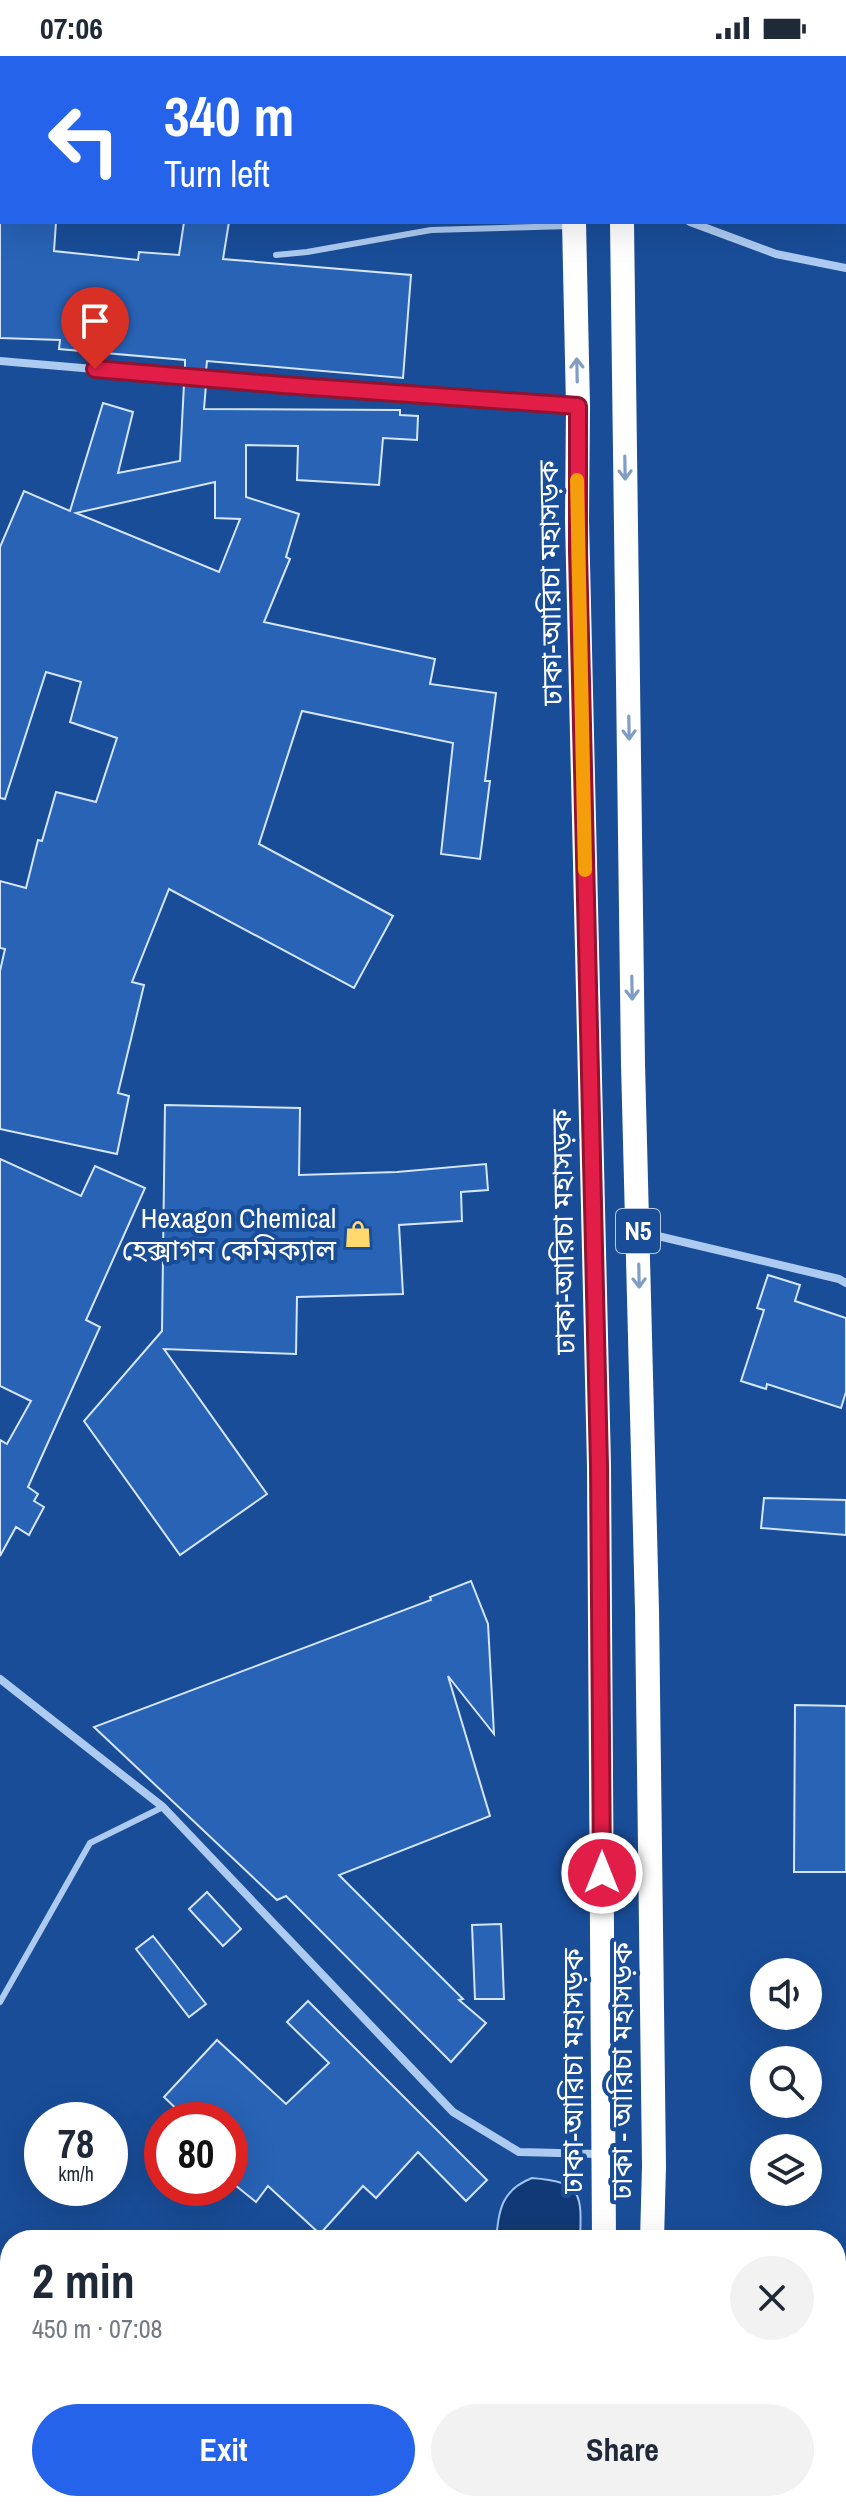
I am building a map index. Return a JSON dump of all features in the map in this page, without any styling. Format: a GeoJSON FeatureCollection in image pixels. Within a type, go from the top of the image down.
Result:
{"type":"FeatureCollection","features":[{"type":"Feature","properties":{"kind":"highway","name":"ঢাকা-আরিচা মহাসড়ক"},"geometry":{"type":"LineString","coordinates":[[574,224],[577,536],[599,1450],[604,2230]]}},
{"type":"Feature","properties":{"kind":"highway","name":"ঢাকা - আরিচা মহাসড়ক"},"geometry":{"type":"LineString","coordinates":[[622,224],[647,1610],[652,2230]]}},
{"type":"Feature","properties":{"kind":"street"},"geometry":{"type":"LineString","coordinates":[[695,224],[776,254],[846,268]]}},
{"type":"Feature","properties":{"kind":"street"},"geometry":{"type":"LineString","coordinates":[[0,361],[578,406]]}},
{"type":"Feature","properties":{"kind":"street"},"geometry":{"type":"LineString","coordinates":[[638,1231],[846,1283]]}},
{"type":"Feature","properties":{"kind":"street"},"geometry":{"type":"LineString","coordinates":[[0,1679],[163,1807],[453,2112],[519,2152],[604,2154]]}},
{"type":"Feature","properties":{"kind":"lane"},"geometry":{"type":"LineString","coordinates":[[276,255],[431,230],[574,224]]}},
{"type":"Feature","properties":{"kind":"lane"},"geometry":{"type":"LineString","coordinates":[[0,2002],[90,1843],[163,1807]]}},
{"type":"Feature","properties":{"kind":"water"},"geometry":{"type":"Polygon","coordinates":[[[532,2178],[570,2187],[579,2201],[580,2230],[497,2230],[504,2202],[522,2183],[532,2178]]]}},
{"type":"Feature","properties":{"kind":"building"},"geometry":{"type":"Polygon","coordinates":[[[0,224],[56,224],[54,251],[138,260],[139,252],[179,255],[184,224],[229,224],[223,259],[411,275],[403,378],[207,361],[206,371],[185,370],[185,360],[59,349],[60,340],[0,338],[0,224]]]}},
{"type":"Feature","properties":{"kind":"building"},"geometry":{"type":"Polygon","coordinates":[[[184,384],[206,385],[204,409],[400,410],[400,415],[418,416],[417,440],[383,438],[379,485],[297,480],[298,446],[246,445],[246,497],[299,514],[286,557],[290,559],[264,622],[435,659],[430,684],[496,693],[485,781],[490,781],[480,859],[441,854],[453,743],[302,711],[259,844],[393,916],[354,988],[169,889],[132,982],[144,985],[118,1093],[129,1096],[117,1154],[0,1129],[0,971],[5,949],[0,948],[0,881],[26,888],[38,840],[42,841],[56,792],[96,802],[117,738],[70,722],[81,682],[46,672],[5,799],[0,798],[0,547],[24,491],[70,511],[103,403],[133,412],[118,473],[180,461],[184,384]],[[215,482],[76,513],[219,572],[240,519],[215,518],[215,482]]]}},
{"type":"Feature","properties":{"kind":"building"},"geometry":{"type":"Polygon","coordinates":[[[165,1105],[300,1108],[299,1175],[397,1172],[486,1164],[488,1190],[461,1192],[462,1221],[399,1225],[403,1294],[297,1297],[296,1354],[164,1349],[267,1494],[180,1555],[84,1421],[162,1331],[165,1105]]]}},
{"type":"Feature","properties":{"kind":"building"},"geometry":{"type":"Polygon","coordinates":[[[0,1159],[81,1196],[95,1166],[145,1188],[86,1320],[100,1327],[28,1487],[38,1494],[34,1501],[44,1507],[29,1535],[16,1527],[0,1556],[0,1440],[7,1444],[31,1401],[0,1386],[0,1159]]]}},
{"type":"Feature","properties":{"kind":"building"},"geometry":{"type":"Polygon","coordinates":[[[768,1275],[800,1285],[795,1301],[846,1318],[846,1392],[841,1408],[767,1384],[766,1389],[741,1381],[764,1310],[757,1308],[768,1275]]]}},
{"type":"Feature","properties":{"kind":"building"},"geometry":{"type":"Polygon","coordinates":[[[764,1498],[846,1500],[846,1535],[761,1528],[764,1498]]]}},
{"type":"Feature","properties":{"kind":"building"},"geometry":{"type":"Polygon","coordinates":[[[471,1581],[488,1624],[494,1734],[448,1676],[490,1816],[339,1875],[463,1999],[459,2000],[486,2023],[451,2062],[286,1896],[277,1900],[94,1727],[431,1600],[430,1597],[471,1581]]]}},
{"type":"Feature","properties":{"kind":"building"},"geometry":{"type":"Polygon","coordinates":[[[795,1705],[846,1706],[846,1872],[794,1872],[795,1705]]]}},
{"type":"Feature","properties":{"kind":"building"},"geometry":{"type":"Polygon","coordinates":[[[207,1892],[241,1929],[223,1946],[189,1909],[207,1892]]]}},
{"type":"Feature","properties":{"kind":"building"},"geometry":{"type":"Polygon","coordinates":[[[501,1924],[504,1999],[475,1999],[472,1925],[501,1924]]]}},
{"type":"Feature","properties":{"kind":"building"},"geometry":{"type":"Polygon","coordinates":[[[153,1936],[206,2004],[189,2017],[136,1949],[153,1936]]]}},
{"type":"Feature","properties":{"kind":"building"},"geometry":{"type":"Polygon","coordinates":[[[308,2001],[487,2180],[466,2201],[418,2152],[376,2198],[363,2186],[324,2230],[316,2230],[268,2186],[256,2202],[248,2196],[248,2102],[169,2102],[164,2097],[217,2040],[286,2104],[329,2063],[287,2022],[308,2001]]]}},
{"type":"Feature","properties":{"kind":"slow traffic"},"geometry":{"type":"LineString","coordinates":[[577,480],[585,870]]}},
{"type":"Feature","properties":{"kind":"place","name":"Hexagon Chemical হেক্সাগন কেমিক্যাল"},"geometry":{"type":"Point","coordinates":[358,1234]}},
{"type":"Feature","properties":{"kind":"route"},"geometry":{"type":"LineString","coordinates":[[95,369],[578,406],[577,520],[599,1466],[602,1873]]}}]}
